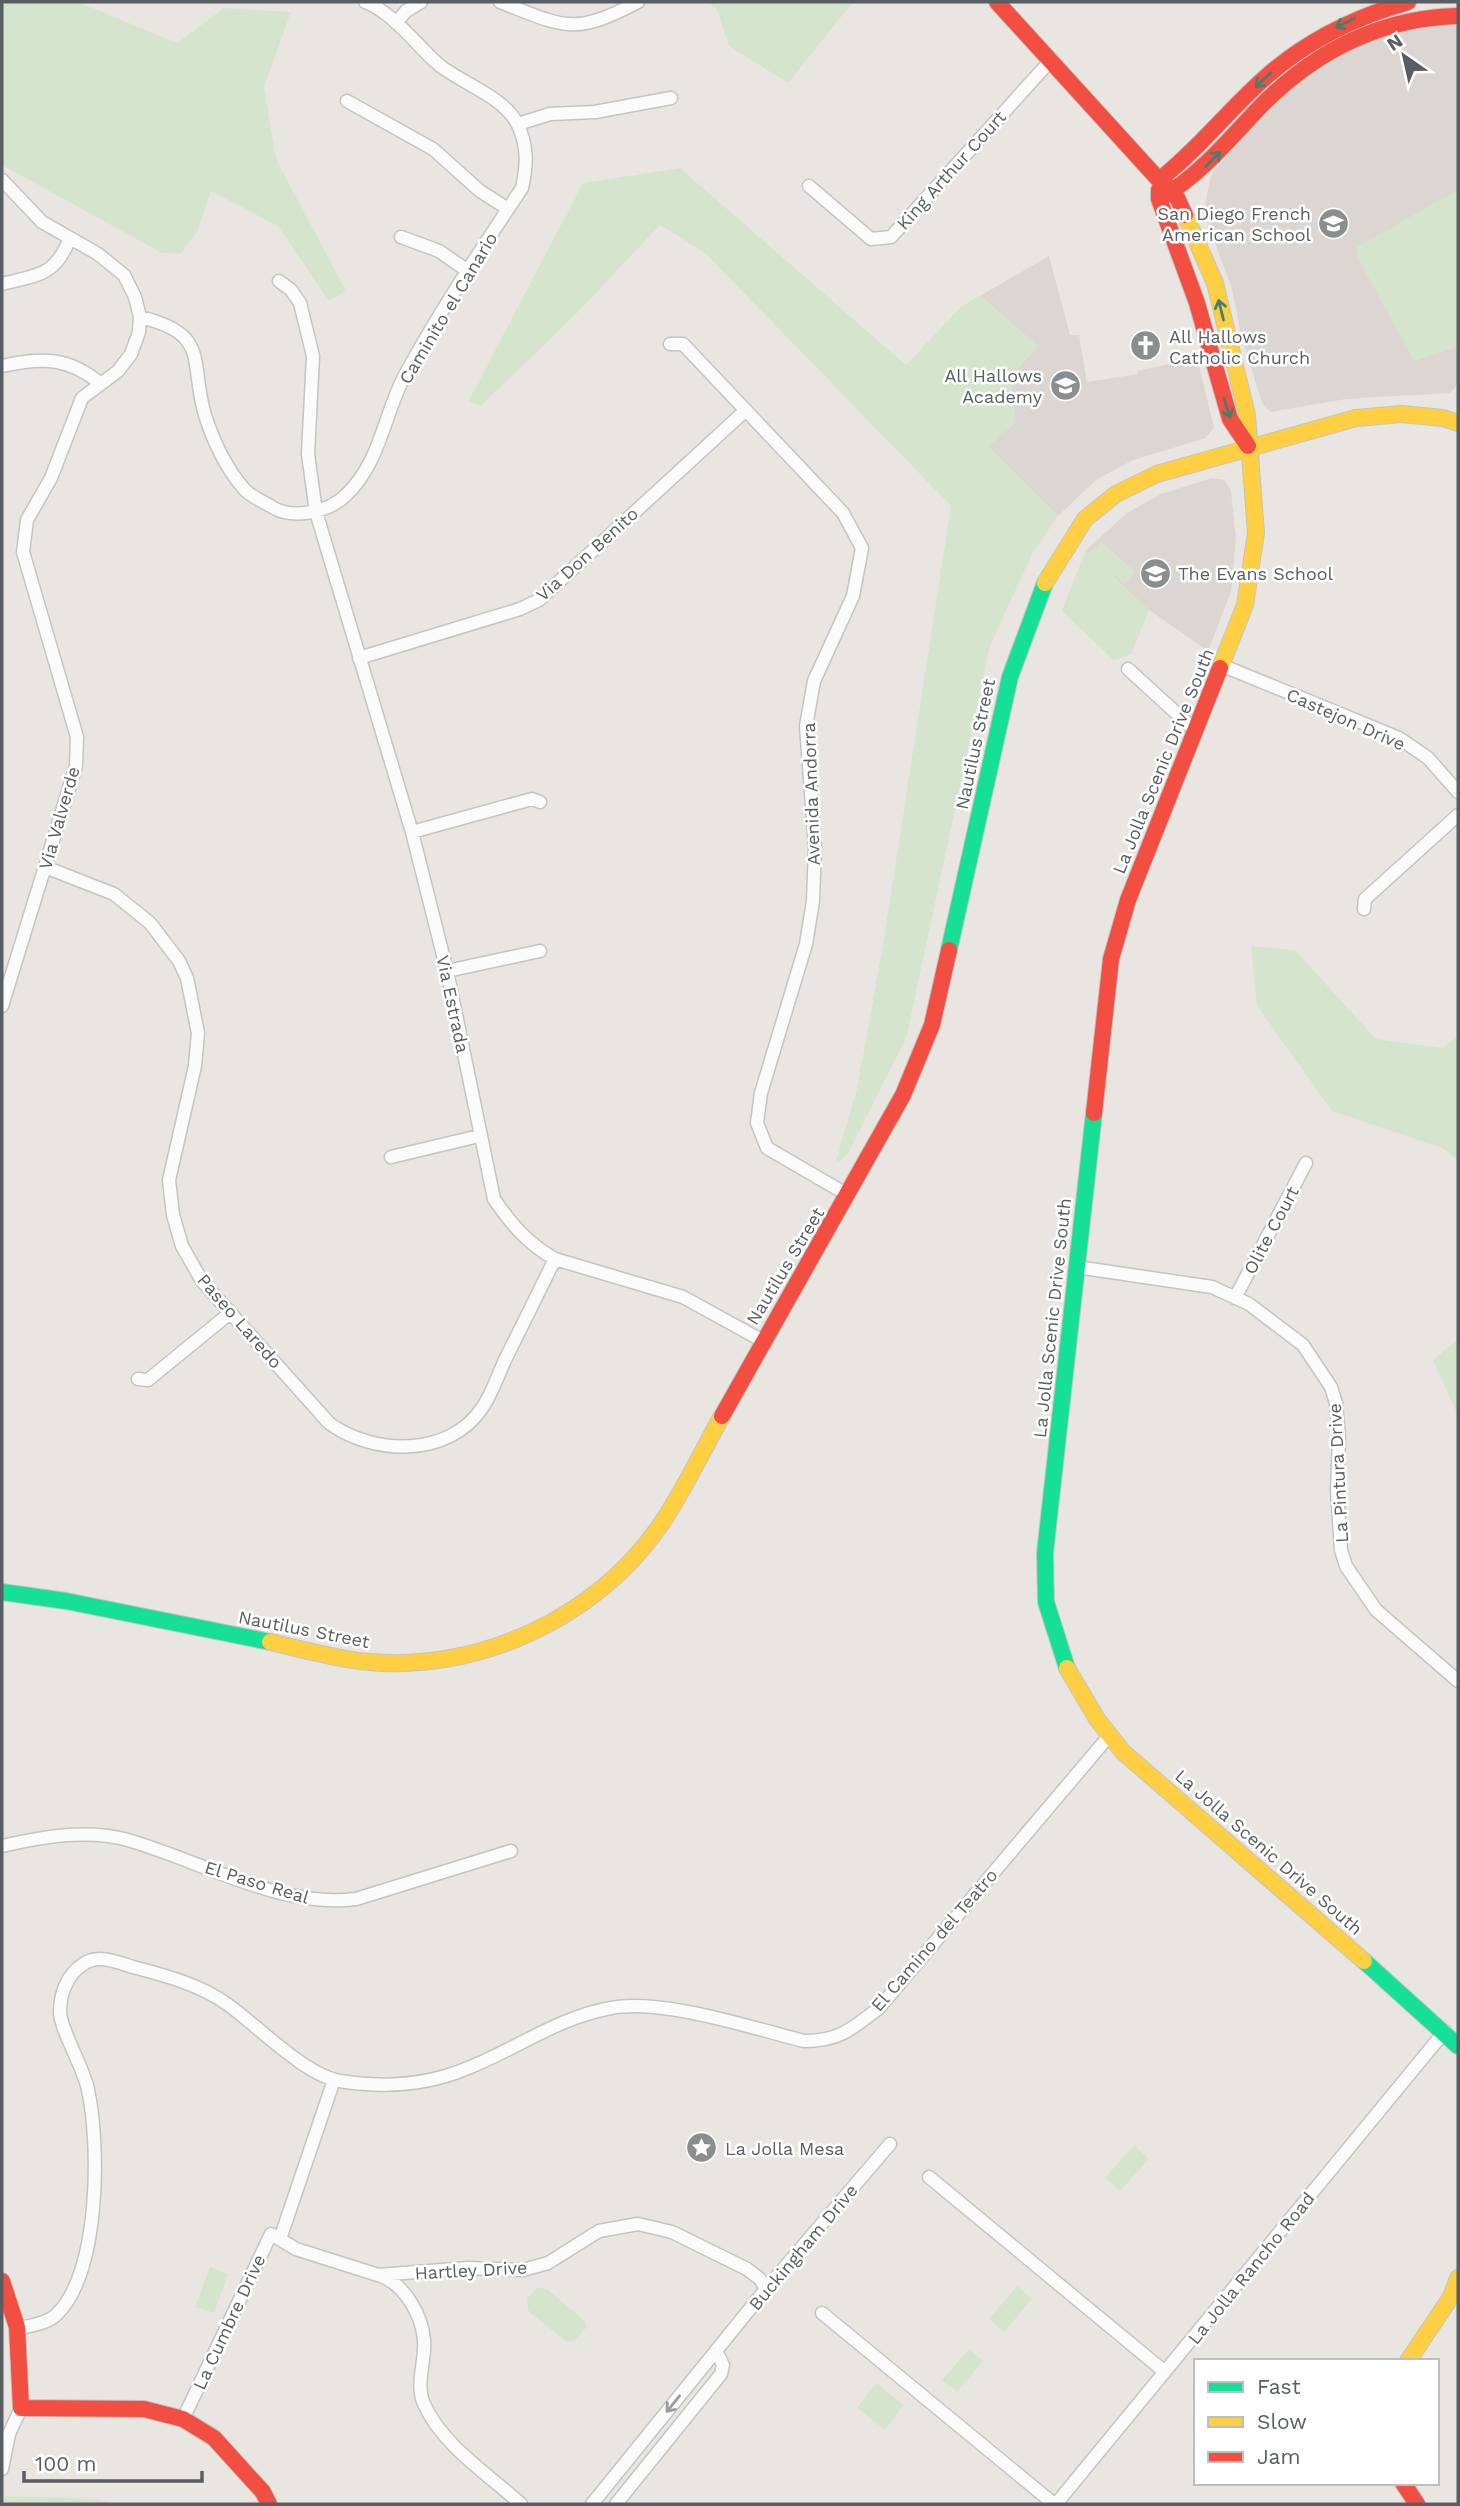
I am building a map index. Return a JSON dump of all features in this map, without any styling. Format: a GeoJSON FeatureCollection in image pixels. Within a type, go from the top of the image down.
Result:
{"type":"FeatureCollection","features":[{"type":"Feature","properties":{"kind":"main road"},"geometry":{"type":"LineString","coordinates":[[1004,4],[1159,180],[1188,159],[1248,94],[1299,48],[1365,14],[1408,2]]}},
{"type":"Feature","properties":{"kind":"main road"},"geometry":{"type":"LineString","coordinates":[[1166,195],[1196,176],[1262,105],[1308,63],[1368,32],[1421,17],[1458,16]]}},
{"type":"Feature","properties":{"kind":"main road","name":"La Jolla Scenic Drive South"},"geometry":{"type":"LineString","coordinates":[[1159,180],[1206,259],[1214,283],[1247,415],[1254,473],[1256,533],[1245,605],[1128,900],[1111,959],[1045,1553],[1046,1599],[1070,1674],[1097,1723],[1123,1752],[1445,2031],[1458,2046]]}},
{"type":"Feature","properties":{"kind":"main road","name":"La Jolla Scenic Drive South"},"geometry":{"type":"LineString","coordinates":[[1166,195],[1230,419],[1249,448]]}},
{"type":"Feature","properties":{"kind":"main road","name":"Nautilus Street"},"geometry":{"type":"LineString","coordinates":[[2,1592],[66,1601],[369,1662],[441,1660],[513,1642],[561,1616],[611,1582],[630,1564],[659,1528],[762,1341],[807,1270],[903,1096],[932,1025],[1010,677],[1045,583],[1085,519],[1116,494],[1157,474],[1356,418],[1402,414],[1443,418],[1458,423]]}},
{"type":"Feature","properties":{"kind":"main road"},"geometry":{"type":"LineString","coordinates":[[1409,2359],[1451,2297],[1458,2277]]}},
{"type":"Feature","properties":{"kind":"main road"},"geometry":{"type":"LineString","coordinates":[[2,2281],[16,2312],[19,2328],[21,2409],[144,2409],[183,2419],[214,2438],[263,2492],[269,2504]]}},
{"type":"Feature","properties":{"kind":"main road"},"geometry":{"type":"LineString","coordinates":[[1404,2485],[1417,2504]]}},
{"type":"Feature","properties":{"kind":"street"},"geometry":{"type":"LineString","coordinates":[[365,2],[396,23],[440,65],[508,110],[517,124],[550,114],[595,112],[671,98]]}},
{"type":"Feature","properties":{"kind":"street"},"geometry":{"type":"LineString","coordinates":[[396,23],[406,11],[421,2]]}},
{"type":"Feature","properties":{"kind":"street"},"geometry":{"type":"LineString","coordinates":[[500,2],[558,24],[587,25],[638,2]]}},
{"type":"Feature","properties":{"kind":"street","name":"King Arthur Court"},"geometry":{"type":"LineString","coordinates":[[809,186],[871,239],[891,237],[1052,59]]}},
{"type":"Feature","properties":{"kind":"street"},"geometry":{"type":"LineString","coordinates":[[347,101],[433,149],[480,191],[508,209]]}},
{"type":"Feature","properties":{"kind":"street","name":"Caminito el Canario"},"geometry":{"type":"LineString","coordinates":[[316,512],[344,498],[367,471],[405,375],[522,188],[527,165],[526,146],[517,124]]}},
{"type":"Feature","properties":{"kind":"street"},"geometry":{"type":"LineString","coordinates":[[2,180],[42,222],[69,240],[98,254],[124,275],[135,297],[140,317],[169,324],[181,334],[198,358],[204,413],[217,448],[246,491],[280,512],[316,512]]}},
{"type":"Feature","properties":{"kind":"street"},"geometry":{"type":"LineString","coordinates":[[401,237],[439,251],[468,271]]}},
{"type":"Feature","properties":{"kind":"street"},"geometry":{"type":"LineString","coordinates":[[2,284],[44,274],[61,260],[69,240]]}},
{"type":"Feature","properties":{"kind":"street","name":"Via Estrada"},"geometry":{"type":"LineString","coordinates":[[279,281],[291,290],[300,303],[313,356],[308,454],[316,512],[412,832],[447,971],[494,1199],[512,1226],[538,1250],[555,1259],[683,1297],[762,1341]]}},
{"type":"Feature","properties":{"kind":"street","name":"Via Valverde"},"geometry":{"type":"LineString","coordinates":[[2,1006],[76,766],[77,737],[23,552],[27,520],[51,478],[82,398],[118,371],[131,354],[139,332],[140,317]]}},
{"type":"Feature","properties":{"kind":"street","name":"Avenida Andorra"},"geometry":{"type":"LineString","coordinates":[[670,344],[683,344],[843,513],[862,548],[853,596],[814,681],[806,726],[815,847],[813,901],[806,944],[761,1093],[757,1123],[767,1147],[848,1195]]}},
{"type":"Feature","properties":{"kind":"street"},"geometry":{"type":"LineString","coordinates":[[2,366],[54,360],[83,369],[101,384]]}},
{"type":"Feature","properties":{"kind":"street","name":"Via Don Benito"},"geometry":{"type":"LineString","coordinates":[[359,658],[520,609],[539,600],[746,410]]}},
{"type":"Feature","properties":{"kind":"street","name":"Castejon Drive"},"geometry":{"type":"LineString","coordinates":[[1221,666],[1399,738],[1427,758],[1458,792]]}},
{"type":"Feature","properties":{"kind":"street"},"geometry":{"type":"LineString","coordinates":[[1128,669],[1196,731]]}},
{"type":"Feature","properties":{"kind":"street"},"geometry":{"type":"LineString","coordinates":[[412,832],[532,799],[540,802]]}},
{"type":"Feature","properties":{"kind":"street"},"geometry":{"type":"LineString","coordinates":[[1364,909],[1364,899],[1458,815]]}},
{"type":"Feature","properties":{"kind":"street","name":"Paseo Laredo"},"geometry":{"type":"LineString","coordinates":[[46,867],[114,894],[150,923],[187,978],[198,1033],[195,1066],[169,1180],[173,1216],[181,1246],[202,1281],[329,1423],[344,1434],[370,1444],[394,1447],[418,1445],[454,1433],[482,1408],[555,1259]]}},
{"type":"Feature","properties":{"kind":"street"},"geometry":{"type":"LineString","coordinates":[[447,971],[540,951]]}},
{"type":"Feature","properties":{"kind":"street"},"geometry":{"type":"LineString","coordinates":[[391,1157],[479,1136]]}},
{"type":"Feature","properties":{"kind":"street","name":"Olite Court"},"geometry":{"type":"LineString","coordinates":[[1236,1297],[1306,1163]]}},
{"type":"Feature","properties":{"kind":"street","name":"La Pintura Drive"},"geometry":{"type":"LineString","coordinates":[[1077,1267],[1212,1287],[1249,1304],[1303,1345],[1331,1387],[1339,1438],[1337,1490],[1341,1550],[1346,1566],[1376,1610],[1458,1681]]}},
{"type":"Feature","properties":{"kind":"street"},"geometry":{"type":"LineString","coordinates":[[138,1379],[148,1380],[230,1313]]}},
{"type":"Feature","properties":{"kind":"street","name":"El Camino del Teatro"},"geometry":{"type":"LineString","coordinates":[[19,2328],[56,2316],[70,2297],[92,2230],[94,2133],[88,2090],[60,2014],[65,1983],[79,1966],[104,1959],[167,1976],[225,2002],[291,2056],[334,2080],[404,2085],[447,2076],[563,2022],[626,2006],[694,2013],[804,2041],[845,2035],[879,2008],[1109,1736]]}},
{"type":"Feature","properties":{"kind":"street","name":"El Paso Real"},"geometry":{"type":"LineString","coordinates":[[2,1846],[79,1834],[122,1838],[289,1895],[339,1901],[356,1899],[511,1850]]}},
{"type":"Feature","properties":{"kind":"street","name":"La Jolla Rancho Road"},"geometry":{"type":"LineString","coordinates":[[1055,2504],[1445,2031]]}},
{"type":"Feature","properties":{"kind":"street","name":"La Cumbre Drive"},"geometry":{"type":"LineString","coordinates":[[183,2419],[271,2234],[281,2239],[334,2080]]}},
{"type":"Feature","properties":{"kind":"street","name":"Buckingham Drive"},"geometry":{"type":"LineString","coordinates":[[592,2504],[766,2289],[890,2144]]}},
{"type":"Feature","properties":{"kind":"street"},"geometry":{"type":"LineString","coordinates":[[929,2177],[1165,2372]]}},
{"type":"Feature","properties":{"kind":"street","name":"Hartley Drive"},"geometry":{"type":"LineString","coordinates":[[281,2239],[296,2249],[378,2275],[468,2268],[523,2270],[548,2263],[599,2231],[638,2224],[672,2232],[747,2269],[760,2279],[766,2289]]}},
{"type":"Feature","properties":{"kind":"street"},"geometry":{"type":"LineString","coordinates":[[378,2275],[390,2279],[411,2301],[424,2339],[421,2386],[424,2404],[450,2441],[522,2504]]}},
{"type":"Feature","properties":{"kind":"street"},"geometry":{"type":"LineString","coordinates":[[822,2313],[1055,2504]]}},
{"type":"Feature","properties":{"kind":"street"},"geometry":{"type":"LineString","coordinates":[[615,2504],[722,2374],[723,2365],[716,2351]]}},
{"type":"Feature","properties":{"kind":"street"},"geometry":{"type":"LineString","coordinates":[[2,2469],[9,2434],[21,2409]]}},
{"type":"Feature","properties":{"kind":"shaded area","name":"San Diego French American School"},"geometry":{"type":"Polygon","coordinates":[[[1458,26],[1458,384],[1450,393],[1346,399],[1270,412],[1262,403],[1241,335],[1232,289],[1215,243],[1205,203],[1212,173],[1275,100],[1333,52],[1387,30],[1458,26]]]}},
{"type":"Feature","properties":{"kind":"shaded area","name":"All Hallows Academy"},"geometry":{"type":"Polygon","coordinates":[[[1049,256],[1070,335],[1079,335],[1087,382],[1138,374],[1138,371],[1197,358],[1214,427],[1206,438],[1133,460],[1096,480],[1058,516],[906,366],[961,307],[1049,256]]]}},
{"type":"Feature","properties":{"kind":"shaded area","name":"The Evans School"},"geometry":{"type":"Polygon","coordinates":[[[1212,478],[1225,480],[1231,491],[1236,539],[1231,592],[1208,651],[1149,610],[1131,654],[1114,660],[1062,611],[1086,550],[1127,513],[1161,494],[1212,478]]]}},
{"type":"Feature","properties":{"kind":"green space"},"geometry":{"type":"Polygon","coordinates":[[[2,2],[78,2],[177,43],[224,8],[291,12],[264,87],[276,159],[346,291],[329,301],[278,226],[211,191],[198,230],[180,254],[162,253],[2,165],[2,2]]]}},
{"type":"Feature","properties":{"kind":"green space"},"geometry":{"type":"Polygon","coordinates":[[[705,2],[853,2],[788,83],[729,46],[717,9],[705,2]]]}},
{"type":"Feature","properties":{"kind":"green space"},"geometry":{"type":"Polygon","coordinates":[[[680,168],[906,365],[961,307],[980,295],[1038,346],[1010,378],[1016,422],[988,447],[1058,516],[1033,552],[990,646],[906,1039],[847,1155],[835,1164],[857,1089],[883,945],[951,506],[705,253],[660,225],[577,313],[482,405],[468,402],[583,183],[680,168]]]}},
{"type":"Feature","properties":{"kind":"green space"},"geometry":{"type":"Polygon","coordinates":[[[1458,190],[1458,347],[1414,361],[1357,256],[1357,247],[1458,190]]]}},
{"type":"Feature","properties":{"kind":"green space"},"geometry":{"type":"Polygon","coordinates":[[[1101,542],[1135,571],[1125,584],[1103,566],[1149,610],[1131,654],[1114,660],[1062,611],[1086,550],[1090,553],[1101,542]]]}},
{"type":"Feature","properties":{"kind":"green space"},"geometry":{"type":"Polygon","coordinates":[[[1251,946],[1295,950],[1376,1039],[1443,1048],[1458,1036],[1458,1160],[1442,1148],[1332,1111],[1257,1006],[1251,946]]]}},
{"type":"Feature","properties":{"kind":"green space"},"geometry":{"type":"Polygon","coordinates":[[[1458,1339],[1458,1416],[1433,1360],[1458,1339]]]}},
{"type":"Feature","properties":{"kind":"green space"},"geometry":{"type":"Polygon","coordinates":[[[1134,2145],[1149,2159],[1120,2191],[1105,2178],[1134,2145]]]}},
{"type":"Feature","properties":{"kind":"green space"},"geometry":{"type":"Polygon","coordinates":[[[210,2267],[228,2274],[214,2313],[195,2307],[210,2267]]]}},
{"type":"Feature","properties":{"kind":"green space"},"geometry":{"type":"Polygon","coordinates":[[[1017,2286],[1032,2299],[1004,2332],[989,2319],[1017,2286]]]}},
{"type":"Feature","properties":{"kind":"green space"},"geometry":{"type":"Polygon","coordinates":[[[537,2287],[548,2290],[585,2321],[587,2327],[574,2341],[567,2342],[529,2312],[527,2299],[537,2287]]]}},
{"type":"Feature","properties":{"kind":"green space"},"geometry":{"type":"Polygon","coordinates":[[[969,2349],[983,2361],[957,2392],[942,2380],[969,2349]]]}},
{"type":"Feature","properties":{"kind":"green space"},"geometry":{"type":"Polygon","coordinates":[[[876,2383],[904,2405],[885,2430],[857,2408],[876,2383]]]}},
{"type":"Feature","properties":{"kind":"green space"},"geometry":{"type":"Polygon","coordinates":[[[5,2496],[97,2499],[116,2504],[3,2504],[5,2496]]]}},
{"type":"Feature","properties":{"kind":"traffic: fast"},"geometry":{"type":"LineString","coordinates":[[949,950],[1010,677],[1045,583]]}},
{"type":"Feature","properties":{"kind":"traffic: fast"},"geometry":{"type":"LineString","coordinates":[[1067,1668],[1046,1602],[1045,1553],[1094,1113]]}},
{"type":"Feature","properties":{"kind":"traffic: fast"},"geometry":{"type":"LineString","coordinates":[[2,1592],[66,1601],[270,1642]]}},
{"type":"Feature","properties":{"kind":"traffic: fast"},"geometry":{"type":"LineString","coordinates":[[1364,1961],[1458,2046]]}},
{"type":"Feature","properties":{"kind":"traffic: slow"},"geometry":{"type":"LineString","coordinates":[[1185,215],[1215,283],[1247,415],[1256,533],[1245,605],[1220,668]]}},
{"type":"Feature","properties":{"kind":"traffic: slow"},"geometry":{"type":"LineString","coordinates":[[1045,583],[1085,519],[1116,494],[1157,474],[1356,418],[1402,414],[1443,418],[1458,423]]}},
{"type":"Feature","properties":{"kind":"traffic: slow"},"geometry":{"type":"LineString","coordinates":[[270,1642],[357,1661],[410,1663],[451,1658],[492,1648],[531,1632],[568,1612],[602,1588],[633,1559],[668,1514],[722,1416]]}},
{"type":"Feature","properties":{"kind":"traffic: slow"},"geometry":{"type":"LineString","coordinates":[[1067,1668],[1097,1719],[1123,1752],[1364,1961]]}},
{"type":"Feature","properties":{"kind":"traffic: slow"},"geometry":{"type":"LineString","coordinates":[[1409,2359],[1451,2297],[1458,2278]]}},
{"type":"Feature","properties":{"kind":"traffic: jam"},"geometry":{"type":"LineString","coordinates":[[997,2],[1159,180],[1174,191],[1185,215]]}},
{"type":"Feature","properties":{"kind":"traffic: jam"},"geometry":{"type":"LineString","coordinates":[[1159,180],[1253,89],[1299,51],[1333,31],[1408,2]]}},
{"type":"Feature","properties":{"kind":"traffic: jam"},"geometry":{"type":"LineString","coordinates":[[1159,199],[1200,169],[1279,89],[1325,55],[1375,31],[1401,23],[1458,16]]}},
{"type":"Feature","properties":{"kind":"traffic: jam"},"geometry":{"type":"LineString","coordinates":[[1159,190],[1159,199],[1197,303],[1230,419],[1248,446]]}},
{"type":"Feature","properties":{"kind":"traffic: jam"},"geometry":{"type":"LineString","coordinates":[[1094,1113],[1111,959],[1128,900],[1220,668]]}},
{"type":"Feature","properties":{"kind":"traffic: jam"},"geometry":{"type":"LineString","coordinates":[[722,1416],[903,1095],[932,1025],[949,950]]}},
{"type":"Feature","properties":{"kind":"traffic: jam"},"geometry":{"type":"LineString","coordinates":[[2,2281],[17,2327],[21,2408],[144,2409],[183,2419],[214,2438],[263,2492],[269,2504]]}},
{"type":"Feature","properties":{"kind":"traffic: jam"},"geometry":{"type":"LineString","coordinates":[[1404,2485],[1417,2504]]}},
{"type":"Feature","properties":{"kind":"place","name":"San Diego French American School"},"geometry":{"type":"Point","coordinates":[1334,223]}},
{"type":"Feature","properties":{"kind":"place","name":"All Hallows Catholic Church"},"geometry":{"type":"Point","coordinates":[1146,346]}},
{"type":"Feature","properties":{"kind":"place","name":"All Hallows Academy"},"geometry":{"type":"Point","coordinates":[1065,385]}},
{"type":"Feature","properties":{"kind":"place","name":"The Evans School"},"geometry":{"type":"Point","coordinates":[1155,573]}},
{"type":"Feature","properties":{"kind":"place","name":"La Jolla Mesa"},"geometry":{"type":"Point","coordinates":[702,2148]}}]}
